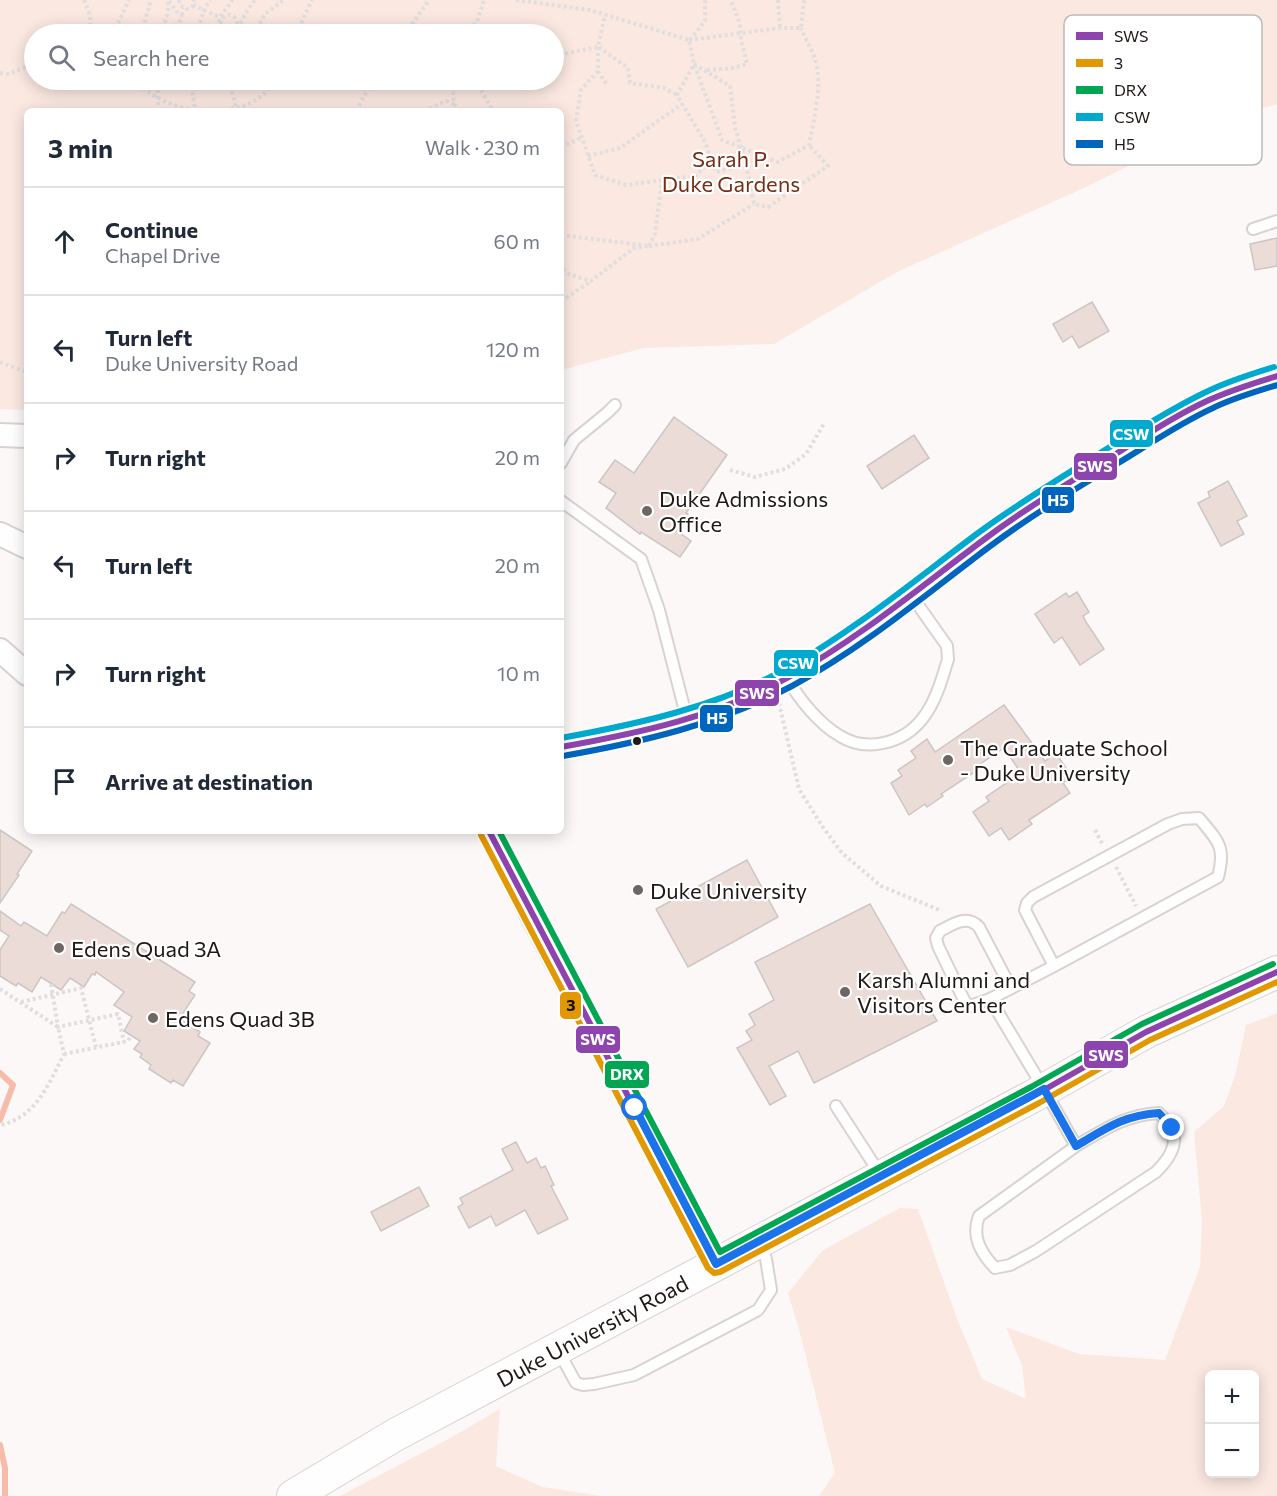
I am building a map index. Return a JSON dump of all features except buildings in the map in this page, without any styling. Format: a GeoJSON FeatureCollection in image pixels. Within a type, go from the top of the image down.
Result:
{"type":"FeatureCollection","features":[{"type":"Feature","properties":{"kind":"main road","name":"Duke University Road"},"geometry":{"type":"LineString","coordinates":[[293,1496],[395,1435],[882,1177],[1146,1032],[1277,972]]}},
{"type":"Feature","properties":{"kind":"street"},"geometry":{"type":"LineString","coordinates":[[564,746],[621,737],[687,719],[740,700],[787,678],[884,615],[1012,519],[1185,411],[1232,390],[1277,376]]}},
{"type":"Feature","properties":{"kind":"street"},"geometry":{"type":"LineString","coordinates":[[0,435],[24,436]]}},
{"type":"Feature","properties":{"kind":"street"},"geometry":{"type":"LineString","coordinates":[[0,534],[24,546]]}},
{"type":"Feature","properties":{"kind":"street"},"geometry":{"type":"LineString","coordinates":[[0,650],[24,671]]}},
{"type":"Feature","properties":{"kind":"street"},"geometry":{"type":"LineString","coordinates":[[491,834],[716,1264]]}},
{"type":"Feature","properties":{"kind":"lane"},"geometry":{"type":"LineString","coordinates":[[1253,229],[1277,221]]}},
{"type":"Feature","properties":{"kind":"lane"},"geometry":{"type":"LineString","coordinates":[[564,458],[574,440],[615,405]]}},
{"type":"Feature","properties":{"kind":"lane"},"geometry":{"type":"LineString","coordinates":[[564,503],[642,559],[659,610],[687,719]]}},
{"type":"Feature","properties":{"kind":"lane"},"geometry":{"type":"LineString","coordinates":[[787,678],[794,690],[825,725],[841,737],[867,745],[895,740],[907,732],[922,719],[935,697],[948,659],[947,646],[911,595]]}},
{"type":"Feature","properties":{"kind":"lane"},"geometry":{"type":"LineString","coordinates":[[1011,988],[974,921],[968,919],[940,931],[936,938],[938,946],[965,1002],[970,1006],[990,999],[1054,966],[1218,877],[1222,850],[1199,818],[1182,819],[1168,824],[1033,897],[1027,903],[1025,910],[1054,966]]}},
{"type":"Feature","properties":{"kind":"lane"},"geometry":{"type":"LineString","coordinates":[[990,999],[1076,1146]]}},
{"type":"Feature","properties":{"kind":"lane"},"geometry":{"type":"LineString","coordinates":[[836,1106],[882,1177]]}},
{"type":"Feature","properties":{"kind":"lane"},"geometry":{"type":"LineString","coordinates":[[1159,1113],[1172,1128],[1173,1145],[1170,1158],[1156,1172],[1036,1251],[1010,1265],[995,1268],[984,1256],[976,1239],[974,1228],[979,1216],[1076,1146],[1119,1120],[1142,1114],[1159,1113]]}},
{"type":"Feature","properties":{"kind":"lane"},"geometry":{"type":"LineString","coordinates":[[557,1349],[576,1383],[594,1384],[634,1375],[758,1310],[771,1290],[766,1259],[760,1241]]}},
{"type":"Feature","properties":{"kind":"path"},"geometry":{"type":"LineString","coordinates":[[84,0],[90,15],[90,24]]}},
{"type":"Feature","properties":{"kind":"path"},"geometry":{"type":"LineString","coordinates":[[118,24],[129,0]]}},
{"type":"Feature","properties":{"kind":"path"},"geometry":{"type":"LineString","coordinates":[[143,24],[150,0]]}},
{"type":"Feature","properties":{"kind":"path"},"geometry":{"type":"LineString","coordinates":[[169,0],[177,12],[182,14]]}},
{"type":"Feature","properties":{"kind":"path"},"geometry":{"type":"LineString","coordinates":[[164,24],[169,0]]}},
{"type":"Feature","properties":{"kind":"path"},"geometry":{"type":"LineString","coordinates":[[179,0],[180,5],[184,8]]}},
{"type":"Feature","properties":{"kind":"path"},"geometry":{"type":"LineString","coordinates":[[199,24],[210,0]]}},
{"type":"Feature","properties":{"kind":"path"},"geometry":{"type":"LineString","coordinates":[[220,24],[233,0]]}},
{"type":"Feature","properties":{"kind":"path"},"geometry":{"type":"LineString","coordinates":[[239,24],[255,0]]}},
{"type":"Feature","properties":{"kind":"path"},"geometry":{"type":"LineString","coordinates":[[270,0],[274,6]]}},
{"type":"Feature","properties":{"kind":"path"},"geometry":{"type":"LineString","coordinates":[[258,24],[274,6],[284,0]]}},
{"type":"Feature","properties":{"kind":"path"},"geometry":{"type":"LineString","coordinates":[[301,24],[312,0]]}},
{"type":"Feature","properties":{"kind":"path"},"geometry":{"type":"LineString","coordinates":[[412,24],[429,0]]}},
{"type":"Feature","properties":{"kind":"path"},"geometry":{"type":"LineString","coordinates":[[475,24],[484,0]]}},
{"type":"Feature","properties":{"kind":"path"},"geometry":{"type":"LineString","coordinates":[[516,0],[590,10],[689,40],[780,28],[801,28]]}},
{"type":"Feature","properties":{"kind":"path"},"geometry":{"type":"LineString","coordinates":[[548,5],[553,0]]}},
{"type":"Feature","properties":{"kind":"path"},"geometry":{"type":"LineString","coordinates":[[689,40],[705,21],[705,0]]}},
{"type":"Feature","properties":{"kind":"path"},"geometry":{"type":"LineString","coordinates":[[705,70],[734,68],[747,64],[740,24],[731,0]]}},
{"type":"Feature","properties":{"kind":"path"},"geometry":{"type":"LineString","coordinates":[[778,0],[780,28]]}},
{"type":"Feature","properties":{"kind":"path"},"geometry":{"type":"LineString","coordinates":[[689,40],[694,64],[722,140],[778,162],[809,145],[818,100],[818,72],[814,56],[801,28],[804,0]]}},
{"type":"Feature","properties":{"kind":"path"},"geometry":{"type":"LineString","coordinates":[[184,8],[189,8],[194,2],[221,18]]}},
{"type":"Feature","properties":{"kind":"path"},"geometry":{"type":"LineString","coordinates":[[179,24],[184,8]]}},
{"type":"Feature","properties":{"kind":"path"},"geometry":{"type":"LineString","coordinates":[[221,18],[233,15],[238,24]]}},
{"type":"Feature","properties":{"kind":"path"},"geometry":{"type":"LineString","coordinates":[[605,15],[598,47],[598,71],[607,85]]}},
{"type":"Feature","properties":{"kind":"path"},"geometry":{"type":"LineString","coordinates":[[221,18],[221,24]]}},
{"type":"Feature","properties":{"kind":"path"},"geometry":{"type":"LineString","coordinates":[[564,54],[598,47],[628,68],[630,83],[664,88],[677,95],[705,142],[716,172],[746,165]]}},
{"type":"Feature","properties":{"kind":"path"},"geometry":{"type":"LineString","coordinates":[[694,64],[730,86],[735,127],[754,204]]}},
{"type":"Feature","properties":{"kind":"path"},"geometry":{"type":"LineString","coordinates":[[677,95],[694,64]]}},
{"type":"Feature","properties":{"kind":"path"},"geometry":{"type":"LineString","coordinates":[[0,73],[9,74],[24,67]]}},
{"type":"Feature","properties":{"kind":"path"},"geometry":{"type":"LineString","coordinates":[[598,71],[581,90],[576,121],[595,175],[626,185],[696,176],[711,159]]}},
{"type":"Feature","properties":{"kind":"path"},"geometry":{"type":"LineString","coordinates":[[147,90],[157,98],[187,108]]}},
{"type":"Feature","properties":{"kind":"path"},"geometry":{"type":"LineString","coordinates":[[157,90],[158,108]]}},
{"type":"Feature","properties":{"kind":"path"},"geometry":{"type":"LineString","coordinates":[[193,90],[196,108]]}},
{"type":"Feature","properties":{"kind":"path"},"geometry":{"type":"LineString","coordinates":[[232,90],[236,108],[242,108],[269,90]]}},
{"type":"Feature","properties":{"kind":"path"},"geometry":{"type":"LineString","coordinates":[[357,108],[366,90]]}},
{"type":"Feature","properties":{"kind":"path"},"geometry":{"type":"LineString","coordinates":[[453,90],[454,104]]}},
{"type":"Feature","properties":{"kind":"path"},"geometry":{"type":"LineString","coordinates":[[481,90],[491,108]]}},
{"type":"Feature","properties":{"kind":"path"},"geometry":{"type":"LineString","coordinates":[[431,108],[446,101],[457,108]]}},
{"type":"Feature","properties":{"kind":"path"},"geometry":{"type":"LineString","coordinates":[[588,156],[620,148],[682,104]]}},
{"type":"Feature","properties":{"kind":"path"},"geometry":{"type":"LineString","coordinates":[[564,146],[581,138]]}},
{"type":"Feature","properties":{"kind":"path"},"geometry":{"type":"LineString","coordinates":[[564,299],[634,248],[698,239],[754,204],[768,207],[828,166],[809,145]]}},
{"type":"Feature","properties":{"kind":"path"},"geometry":{"type":"LineString","coordinates":[[649,246],[655,234],[662,180]]}},
{"type":"Feature","properties":{"kind":"path"},"geometry":{"type":"LineString","coordinates":[[564,234],[649,246]]}},
{"type":"Feature","properties":{"kind":"path"},"geometry":{"type":"LineString","coordinates":[[564,270],[569,274],[591,281]]}},
{"type":"Feature","properties":{"kind":"path"},"geometry":{"type":"LineString","coordinates":[[0,362],[24,371]]}},
{"type":"Feature","properties":{"kind":"path"},"geometry":{"type":"LineString","coordinates":[[730,470],[755,477],[785,469],[806,454],[825,422]]}},
{"type":"Feature","properties":{"kind":"path"},"geometry":{"type":"LineString","coordinates":[[778,699],[799,789],[842,853],[881,886],[942,911]]}},
{"type":"Feature","properties":{"kind":"path"},"geometry":{"type":"LineString","coordinates":[[1095,830],[1104,847]]}},
{"type":"Feature","properties":{"kind":"path"},"geometry":{"type":"LineString","coordinates":[[1115,867],[1142,918]]}},
{"type":"Feature","properties":{"kind":"path"},"geometry":{"type":"LineString","coordinates":[[0,1125],[21,1117],[38,1103],[64,1054],[51,984]]}},
{"type":"Feature","properties":{"kind":"path"},"geometry":{"type":"LineString","coordinates":[[20,1002],[81,988],[96,1047]]}},
{"type":"Feature","properties":{"kind":"path"},"geometry":{"type":"LineString","coordinates":[[0,989],[58,1027],[118,1014],[124,1041]]}},
{"type":"Feature","properties":{"kind":"path"},"geometry":{"type":"LineString","coordinates":[[64,1054],[124,1041],[131,1035]]}},
{"type":"Feature","properties":{"kind":"green space","name":"Sarah P. Duke Gardens"},"geometry":{"type":"Polygon","coordinates":[[[0,0],[1277,0],[1277,104],[1262,108],[1262,15],[1064,15],[1064,165],[1130,165],[897,272],[774,344],[644,348],[564,369],[564,108],[24,108],[24,410],[0,409],[0,0]]]}},
{"type":"Feature","properties":{"kind":"green space"},"geometry":{"type":"Polygon","coordinates":[[[1277,1013],[1277,1496],[819,1496],[835,1473],[788,1293],[823,1250],[900,1208],[918,1209],[956,1316],[982,1379],[1026,1399],[1022,1365],[1006,1327],[1079,1354],[1165,1360],[1200,1267],[1202,1221],[1194,1132],[1224,1106],[1235,1076],[1246,1025],[1277,1013]]]}},
{"type":"Feature","properties":{"kind":"green space"},"geometry":{"type":"Polygon","coordinates":[[[500,1409],[496,1466],[542,1487],[602,1496],[340,1496],[452,1437],[500,1409]]]}},
{"type":"Feature","properties":{"kind":"waterway"},"geometry":{"type":"LineString","coordinates":[[0,1073],[13,1085],[0,1120]]}},
{"type":"Feature","properties":{"kind":"waterway"},"geometry":{"type":"LineString","coordinates":[[0,1445],[5,1468],[5,1496]]}},
{"type":"Feature","properties":{"kind":"transit line","name":"CSW"},"geometry":{"type":"LineString","coordinates":[[564,737],[619,727],[704,704],[786,669],[860,621],[978,533],[1042,489],[1108,448],[1206,392],[1274,367]]}},
{"type":"Feature","properties":{"kind":"transit line","name":"SWS"},"geometry":{"type":"LineString","coordinates":[[564,746],[620,736],[707,713],[762,691],[789,677],[864,630],[1013,519],[1147,434],[1209,400],[1277,376]]}},
{"type":"Feature","properties":{"kind":"transit line","name":"H5"},"geometry":{"type":"LineString","coordinates":[[564,756],[680,730],[737,711],[792,686],[869,638],[1004,536],[1067,494],[1200,414],[1228,401],[1277,385]]}},
{"type":"Feature","properties":{"kind":"transit line","name":"SWS"},"geometry":{"type":"LineString","coordinates":[[491,834],[716,1264],[1035,1095],[1146,1032],[1277,972]]}},
{"type":"Feature","properties":{"kind":"transit line","name":"DRX"},"geometry":{"type":"LineString","coordinates":[[501,834],[720,1252],[1031,1087],[1142,1024],[1273,964]]}},
{"type":"Feature","properties":{"kind":"transit line","name":"3"},"geometry":{"type":"LineString","coordinates":[[481,835],[708,1268],[714,1273],[720,1272],[1039,1103],[1150,1040],[1277,982]]}},
{"type":"Feature","properties":{"kind":"place","name":"Duke Admissions Office"},"geometry":{"type":"Point","coordinates":[647,511]}},
{"type":"Feature","properties":{"kind":"place","name":"The Graduate School - Duke University"},"geometry":{"type":"Point","coordinates":[948,760]}},
{"type":"Feature","properties":{"kind":"place","name":"Duke University"},"geometry":{"type":"Point","coordinates":[638,890]}},
{"type":"Feature","properties":{"kind":"place","name":"Edens Quad 3A"},"geometry":{"type":"Point","coordinates":[59,948]}},
{"type":"Feature","properties":{"kind":"place","name":"Karsh Alumni and Visitors Center"},"geometry":{"type":"Point","coordinates":[845,992]}},
{"type":"Feature","properties":{"kind":"place","name":"Edens Quad 3B"},"geometry":{"type":"Point","coordinates":[153,1018]}},
{"type":"Feature","properties":{"kind":"route"},"geometry":{"type":"LineString","coordinates":[[635,1108],[716,1264],[1044,1089],[1076,1146],[1119,1120],[1142,1114],[1159,1113],[1172,1128]]}}]}
